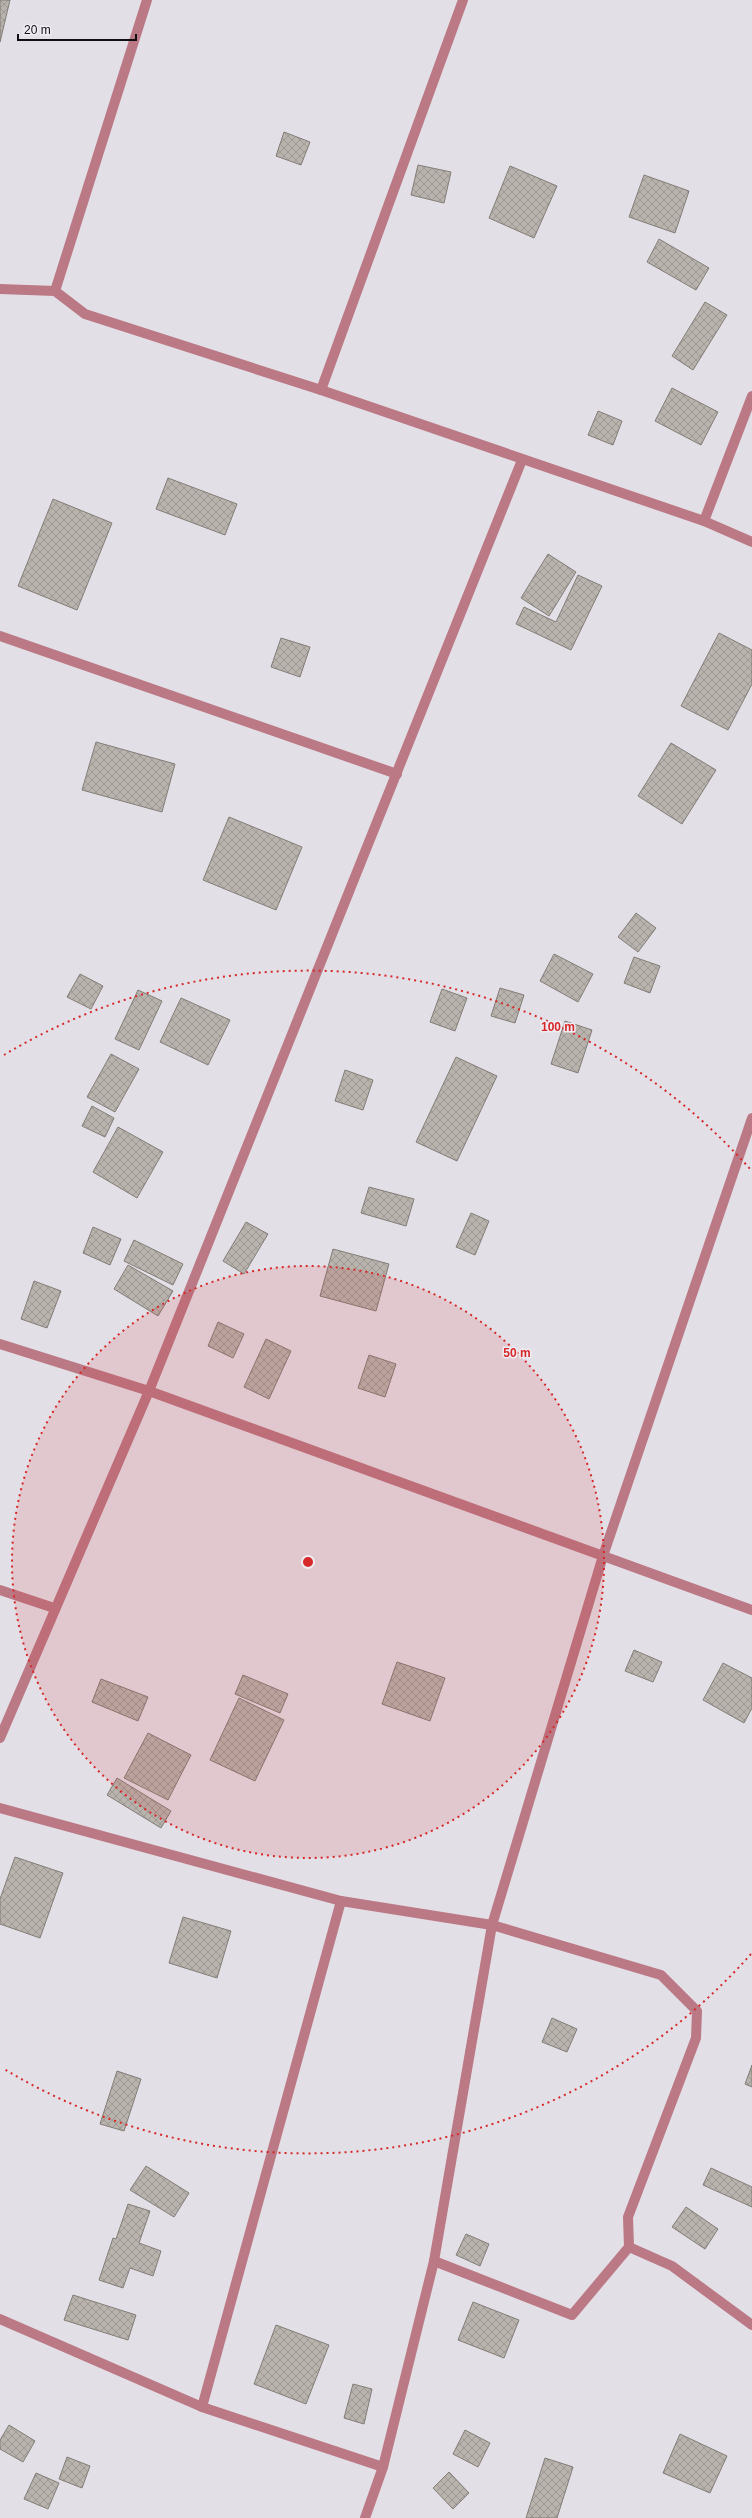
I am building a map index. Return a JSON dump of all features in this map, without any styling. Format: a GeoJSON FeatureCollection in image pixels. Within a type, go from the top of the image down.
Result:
{"type":"FeatureCollection","features":[{"type":"Feature","properties":{"kind":"street"},"geometry":{"type":"LineString","coordinates":[[55,291],[147,0]]}},
{"type":"Feature","properties":{"kind":"street"},"geometry":{"type":"LineString","coordinates":[[321,390],[463,0]]}},
{"type":"Feature","properties":{"kind":"street"},"geometry":{"type":"LineString","coordinates":[[0,289],[55,291],[85,314],[321,390],[704,521],[752,542]]}},
{"type":"Feature","properties":{"kind":"street"},"geometry":{"type":"LineString","coordinates":[[704,521],[752,396]]}},
{"type":"Feature","properties":{"kind":"street"},"geometry":{"type":"LineString","coordinates":[[0,1738],[54,1608],[149,1391],[522,460]]}},
{"type":"Feature","properties":{"kind":"street"},"geometry":{"type":"LineString","coordinates":[[0,636],[397,774]]}},
{"type":"Feature","properties":{"kind":"street"},"geometry":{"type":"LineString","coordinates":[[365,2518],[383,2467],[434,2261],[492,1925],[603,1556],[752,1118]]}},
{"type":"Feature","properties":{"kind":"street"},"geometry":{"type":"LineString","coordinates":[[0,1344],[149,1391],[752,1610]]}},
{"type":"Feature","properties":{"kind":"street"},"geometry":{"type":"LineString","coordinates":[[0,1590],[54,1608]]}},
{"type":"Feature","properties":{"kind":"street"},"geometry":{"type":"LineString","coordinates":[[0,1808],[341,1901],[492,1925],[660,1975],[697,2011],[696,2038],[628,2217],[629,2247],[572,2315],[434,2261]]}},
{"type":"Feature","properties":{"kind":"street"},"geometry":{"type":"LineString","coordinates":[[202,2407],[341,1901]]}},
{"type":"Feature","properties":{"kind":"street"},"geometry":{"type":"LineString","coordinates":[[629,2247],[672,2266],[752,2325]]}},
{"type":"Feature","properties":{"kind":"street"},"geometry":{"type":"LineString","coordinates":[[0,2319],[202,2407],[383,2467]]}},
{"type":"Feature","properties":{"kind":"building"},"geometry":{"type":"Polygon","coordinates":[[[0,0],[10,0],[0,42],[0,0]]]}},
{"type":"Feature","properties":{"kind":"building"},"geometry":{"type":"Polygon","coordinates":[[[284,132],[310,142],[301,165],[276,156],[284,132]]]}},
{"type":"Feature","properties":{"kind":"building"},"geometry":{"type":"Polygon","coordinates":[[[418,165],[451,172],[444,203],[411,195],[418,165]]]}},
{"type":"Feature","properties":{"kind":"building"},"geometry":{"type":"Polygon","coordinates":[[[510,166],[557,186],[534,238],[489,218],[510,166]]]}},
{"type":"Feature","properties":{"kind":"building"},"geometry":{"type":"Polygon","coordinates":[[[644,175],[689,191],[675,233],[629,217],[644,175]]]}},
{"type":"Feature","properties":{"kind":"building"},"geometry":{"type":"Polygon","coordinates":[[[659,239],[709,268],[696,290],[647,262],[659,239]]]}},
{"type":"Feature","properties":{"kind":"building"},"geometry":{"type":"Polygon","coordinates":[[[705,302],[727,315],[693,370],[672,356],[705,302]]]}},
{"type":"Feature","properties":{"kind":"building"},"geometry":{"type":"Polygon","coordinates":[[[672,388],[718,412],[701,445],[655,421],[672,388]]]}},
{"type":"Feature","properties":{"kind":"building"},"geometry":{"type":"Polygon","coordinates":[[[598,411],[622,421],[613,445],[588,435],[598,411]]]}},
{"type":"Feature","properties":{"kind":"building"},"geometry":{"type":"Polygon","coordinates":[[[168,478],[237,504],[225,535],[156,509],[168,478]]]}},
{"type":"Feature","properties":{"kind":"building"},"geometry":{"type":"Polygon","coordinates":[[[53,499],[112,523],[77,610],[18,586],[53,499]]]}},
{"type":"Feature","properties":{"kind":"building"},"geometry":{"type":"Polygon","coordinates":[[[548,554],[576,572],[549,616],[521,598],[548,554]]]}},
{"type":"Feature","properties":{"kind":"building"},"geometry":{"type":"Polygon","coordinates":[[[578,575],[602,586],[571,650],[516,624],[524,607],[556,622],[578,575]]]}},
{"type":"Feature","properties":{"kind":"building"},"geometry":{"type":"Polygon","coordinates":[[[719,633],[752,650],[752,684],[728,730],[681,706],[719,633]]]}},
{"type":"Feature","properties":{"kind":"building"},"geometry":{"type":"Polygon","coordinates":[[[281,638],[310,647],[300,677],[271,667],[281,638]]]}},
{"type":"Feature","properties":{"kind":"building"},"geometry":{"type":"Polygon","coordinates":[[[96,742],[175,764],[162,812],[82,790],[96,742]]]}},
{"type":"Feature","properties":{"kind":"building"},"geometry":{"type":"Polygon","coordinates":[[[671,743],[716,770],[682,824],[638,796],[671,743]]]}},
{"type":"Feature","properties":{"kind":"building"},"geometry":{"type":"Polygon","coordinates":[[[229,817],[302,847],[276,910],[203,880],[229,817]]]}},
{"type":"Feature","properties":{"kind":"building"},"geometry":{"type":"Polygon","coordinates":[[[636,913],[656,928],[638,952],[618,937],[636,913]]]}},
{"type":"Feature","properties":{"kind":"building"},"geometry":{"type":"Polygon","coordinates":[[[554,954],[593,974],[578,1002],[540,981],[554,954]]]}},
{"type":"Feature","properties":{"kind":"building"},"geometry":{"type":"Polygon","coordinates":[[[634,957],[660,966],[650,993],[624,983],[634,957]]]}},
{"type":"Feature","properties":{"kind":"building"},"geometry":{"type":"Polygon","coordinates":[[[80,974],[103,986],[91,1009],[67,997],[80,974]]]}},
{"type":"Feature","properties":{"kind":"building"},"geometry":{"type":"Polygon","coordinates":[[[500,988],[524,995],[515,1023],[491,1016],[500,988]]]}},
{"type":"Feature","properties":{"kind":"building"},"geometry":{"type":"Polygon","coordinates":[[[442,989],[467,998],[455,1031],[430,1022],[442,989]]]}},
{"type":"Feature","properties":{"kind":"building"},"geometry":{"type":"Polygon","coordinates":[[[138,990],[162,1001],[139,1050],[115,1039],[138,990]]]}},
{"type":"Feature","properties":{"kind":"building"},"geometry":{"type":"Polygon","coordinates":[[[181,998],[230,1020],[208,1065],[160,1042],[181,998]]]}},
{"type":"Feature","properties":{"kind":"building"},"geometry":{"type":"Polygon","coordinates":[[[565,1021],[592,1030],[578,1073],[551,1064],[565,1021]]]}},
{"type":"Feature","properties":{"kind":"building"},"geometry":{"type":"Polygon","coordinates":[[[111,1054],[139,1069],[115,1112],[87,1097],[111,1054]]]}},
{"type":"Feature","properties":{"kind":"building"},"geometry":{"type":"Polygon","coordinates":[[[456,1057],[497,1076],[457,1161],[416,1142],[456,1057]]]}},
{"type":"Feature","properties":{"kind":"building"},"geometry":{"type":"Polygon","coordinates":[[[345,1070],[373,1080],[363,1110],[335,1101],[345,1070]]]}},
{"type":"Feature","properties":{"kind":"building"},"geometry":{"type":"Polygon","coordinates":[[[92,1106],[114,1118],[105,1137],[82,1126],[92,1106]]]}},
{"type":"Feature","properties":{"kind":"building"},"geometry":{"type":"Polygon","coordinates":[[[118,1127],[163,1152],[137,1198],[93,1172],[118,1127]]]}},
{"type":"Feature","properties":{"kind":"building"},"geometry":{"type":"Polygon","coordinates":[[[369,1187],[414,1199],[406,1226],[361,1213],[369,1187]]]}},
{"type":"Feature","properties":{"kind":"building"},"geometry":{"type":"Polygon","coordinates":[[[471,1213],[489,1221],[475,1255],[456,1247],[471,1213]]]}},
{"type":"Feature","properties":{"kind":"building"},"geometry":{"type":"Polygon","coordinates":[[[246,1222],[268,1234],[244,1274],[223,1261],[246,1222]]]}},
{"type":"Feature","properties":{"kind":"building"},"geometry":{"type":"Polygon","coordinates":[[[93,1227],[121,1239],[110,1265],[83,1253],[93,1227]]]}},
{"type":"Feature","properties":{"kind":"building"},"geometry":{"type":"Polygon","coordinates":[[[134,1240],[183,1264],[173,1285],[124,1261],[134,1240]]]}},
{"type":"Feature","properties":{"kind":"building"},"geometry":{"type":"Polygon","coordinates":[[[333,1249],[389,1264],[376,1311],[320,1296],[333,1249]]]}},
{"type":"Feature","properties":{"kind":"building"},"geometry":{"type":"Polygon","coordinates":[[[128,1265],[173,1291],[158,1316],[114,1289],[128,1265]]]}},
{"type":"Feature","properties":{"kind":"building"},"geometry":{"type":"Polygon","coordinates":[[[34,1281],[61,1291],[47,1328],[21,1319],[34,1281]]]}},
{"type":"Feature","properties":{"kind":"building"},"geometry":{"type":"Polygon","coordinates":[[[218,1322],[244,1334],[233,1358],[208,1346],[218,1322]]]}},
{"type":"Feature","properties":{"kind":"building"},"geometry":{"type":"Polygon","coordinates":[[[266,1339],[291,1351],[269,1399],[244,1387],[266,1339]]]}},
{"type":"Feature","properties":{"kind":"building"},"geometry":{"type":"Polygon","coordinates":[[[369,1355],[396,1364],[385,1397],[358,1388],[369,1355]]]}},
{"type":"Feature","properties":{"kind":"building"},"geometry":{"type":"Polygon","coordinates":[[[634,1650],[662,1662],[653,1682],[625,1671],[634,1650]]]}},
{"type":"Feature","properties":{"kind":"building"},"geometry":{"type":"Polygon","coordinates":[[[397,1662],[445,1678],[430,1721],[382,1704],[397,1662]]]}},
{"type":"Feature","properties":{"kind":"building"},"geometry":{"type":"Polygon","coordinates":[[[723,1663],[752,1678],[752,1708],[744,1723],[703,1700],[723,1663]]]}},
{"type":"Feature","properties":{"kind":"building"},"geometry":{"type":"Polygon","coordinates":[[[243,1675],[288,1694],[280,1713],[235,1694],[243,1675]]]}},
{"type":"Feature","properties":{"kind":"building"},"geometry":{"type":"Polygon","coordinates":[[[101,1679],[148,1697],[138,1721],[92,1702],[101,1679]]]}},
{"type":"Feature","properties":{"kind":"building"},"geometry":{"type":"Polygon","coordinates":[[[239,1698],[284,1720],[255,1781],[210,1760],[239,1698]]]}},
{"type":"Feature","properties":{"kind":"building"},"geometry":{"type":"Polygon","coordinates":[[[148,1733],[191,1755],[168,1800],[124,1778],[148,1733]]]}},
{"type":"Feature","properties":{"kind":"building"},"geometry":{"type":"Polygon","coordinates":[[[117,1778],[171,1811],[161,1828],[107,1795],[117,1778]]]}},
{"type":"Feature","properties":{"kind":"building"},"geometry":{"type":"Polygon","coordinates":[[[15,1857],[63,1873],[40,1938],[0,1924],[0,1899],[15,1857]]]}},
{"type":"Feature","properties":{"kind":"building"},"geometry":{"type":"Polygon","coordinates":[[[183,1917],[231,1931],[217,1978],[169,1963],[183,1917]]]}},
{"type":"Feature","properties":{"kind":"building"},"geometry":{"type":"Polygon","coordinates":[[[552,2018],[577,2029],[567,2052],[542,2042],[552,2018]]]}},
{"type":"Feature","properties":{"kind":"building"},"geometry":{"type":"Polygon","coordinates":[[[752,2065],[752,2087],[745,2084],[752,2065]]]}},
{"type":"Feature","properties":{"kind":"building"},"geometry":{"type":"Polygon","coordinates":[[[117,2071],[141,2079],[124,2131],[100,2124],[117,2071]]]}},
{"type":"Feature","properties":{"kind":"building"},"geometry":{"type":"Polygon","coordinates":[[[146,2166],[189,2193],[174,2217],[130,2190],[146,2166]]]}},
{"type":"Feature","properties":{"kind":"building"},"geometry":{"type":"Polygon","coordinates":[[[711,2168],[752,2187],[752,2207],[703,2185],[711,2168]]]}},
{"type":"Feature","properties":{"kind":"building"},"geometry":{"type":"Polygon","coordinates":[[[128,2204],[150,2211],[139,2243],[161,2251],[153,2276],[130,2268],[123,2288],[99,2280],[113,2238],[116,2239],[128,2204]]]}},
{"type":"Feature","properties":{"kind":"building"},"geometry":{"type":"Polygon","coordinates":[[[686,2207],[718,2229],[705,2249],[672,2227],[686,2207]]]}},
{"type":"Feature","properties":{"kind":"building"},"geometry":{"type":"Polygon","coordinates":[[[466,2234],[489,2244],[480,2266],[456,2255],[466,2234]]]}},
{"type":"Feature","properties":{"kind":"building"},"geometry":{"type":"Polygon","coordinates":[[[73,2295],[136,2315],[128,2340],[64,2320],[73,2295]]]}},
{"type":"Feature","properties":{"kind":"building"},"geometry":{"type":"Polygon","coordinates":[[[473,2302],[519,2320],[504,2358],[458,2340],[473,2302]]]}},
{"type":"Feature","properties":{"kind":"building"},"geometry":{"type":"Polygon","coordinates":[[[276,2325],[329,2345],[306,2404],[254,2384],[276,2325]]]}},
{"type":"Feature","properties":{"kind":"building"},"geometry":{"type":"Polygon","coordinates":[[[353,2384],[372,2389],[364,2424],[344,2418],[353,2384]]]}},
{"type":"Feature","properties":{"kind":"building"},"geometry":{"type":"Polygon","coordinates":[[[9,2425],[35,2441],[23,2462],[0,2449],[0,2440],[9,2425]]]}},
{"type":"Feature","properties":{"kind":"building"},"geometry":{"type":"Polygon","coordinates":[[[465,2430],[490,2443],[478,2467],[453,2454],[465,2430]]]}},
{"type":"Feature","properties":{"kind":"building"},"geometry":{"type":"Polygon","coordinates":[[[680,2434],[727,2456],[710,2493],[663,2473],[680,2434]]]}},
{"type":"Feature","properties":{"kind":"building"},"geometry":{"type":"Polygon","coordinates":[[[67,2457],[90,2466],[82,2488],[59,2479],[67,2457]]]}},
{"type":"Feature","properties":{"kind":"building"},"geometry":{"type":"Polygon","coordinates":[[[545,2458],[573,2467],[557,2518],[526,2518],[545,2458]]]}},
{"type":"Feature","properties":{"kind":"building"},"geometry":{"type":"Polygon","coordinates":[[[449,2472],[469,2493],[453,2509],[433,2488],[449,2472]]]}},
{"type":"Feature","properties":{"kind":"building"},"geometry":{"type":"Polygon","coordinates":[[[36,2473],[59,2483],[48,2509],[24,2499],[36,2473]]]}}]}
